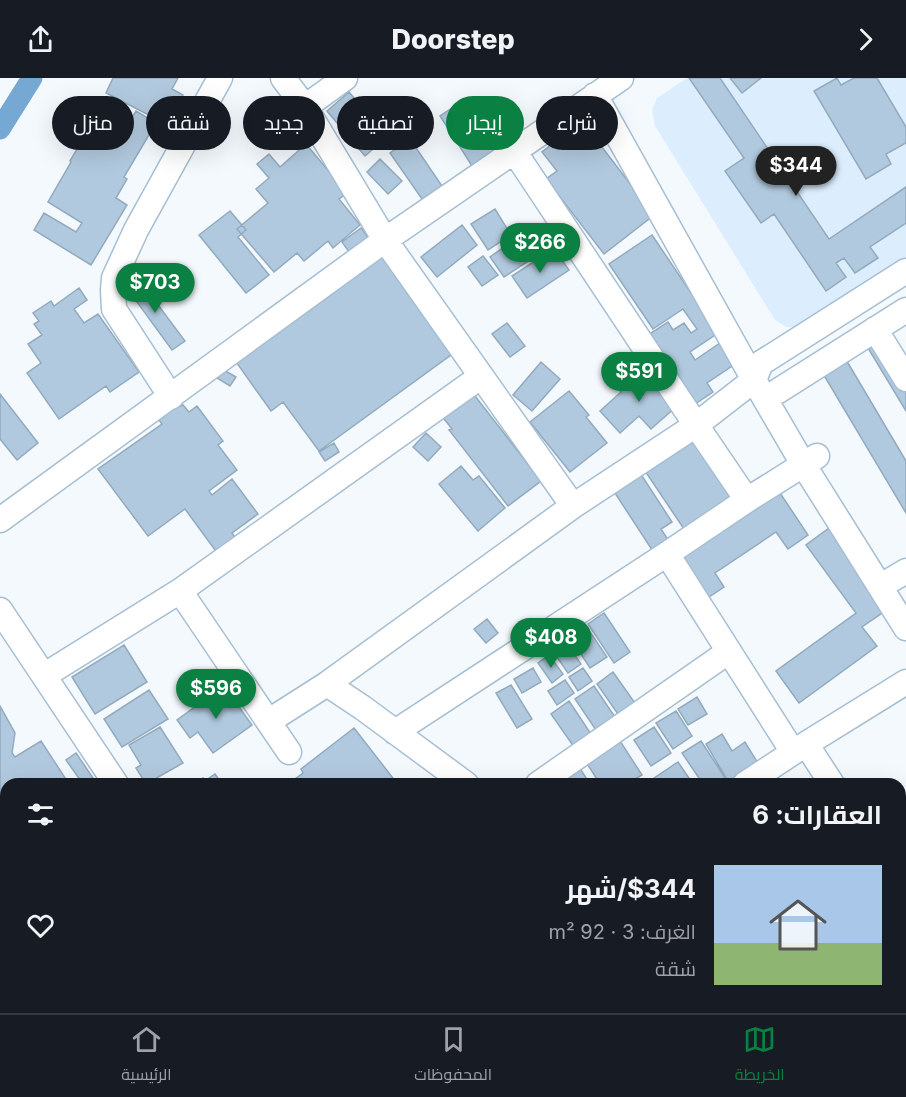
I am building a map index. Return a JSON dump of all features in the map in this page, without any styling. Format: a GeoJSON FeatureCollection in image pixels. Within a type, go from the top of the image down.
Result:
{"type":"FeatureCollection","features":[{"type":"Feature","properties":{"kind":"street"},"geometry":{"type":"LineString","coordinates":[[171,397],[114,309],[114,278],[136,230],[220,78]]}},
{"type":"Feature","properties":{"kind":"street"},"geometry":{"type":"LineString","coordinates":[[283,78],[297,96]]}},
{"type":"Feature","properties":{"kind":"street"},"geometry":{"type":"LineString","coordinates":[[320,96],[345,78]]}},
{"type":"Feature","properties":{"kind":"street"},"geometry":{"type":"LineString","coordinates":[[0,520],[386,240],[608,87],[757,372],[906,628]]}},
{"type":"Feature","properties":{"kind":"street"},"geometry":{"type":"LineString","coordinates":[[325,140],[386,240],[573,506]]}},
{"type":"Feature","properties":{"kind":"street"},"geometry":{"type":"LineString","coordinates":[[514,151],[747,500]]}},
{"type":"Feature","properties":{"kind":"street"},"geometry":{"type":"LineString","coordinates":[[269,721],[327,684],[573,506],[696,425],[757,372],[906,271]]}},
{"type":"Feature","properties":{"kind":"street"},"geometry":{"type":"LineString","coordinates":[[778,392],[906,310]]}},
{"type":"Feature","properties":{"kind":"street"},"geometry":{"type":"LineString","coordinates":[[875,329],[906,380]]}},
{"type":"Feature","properties":{"kind":"street"},"geometry":{"type":"LineString","coordinates":[[757,372],[778,392],[810,460],[899,575],[906,603]]}},
{"type":"Feature","properties":{"kind":"street"},"geometry":{"type":"LineString","coordinates":[[45,675],[180,591],[480,376]]}},
{"type":"Feature","properties":{"kind":"street"},"geometry":{"type":"LineString","coordinates":[[395,732],[810,460]]}},
{"type":"Feature","properties":{"kind":"street"},"geometry":{"type":"LineString","coordinates":[[667,554],[728,652],[799,748],[826,778]]}},
{"type":"Feature","properties":{"kind":"street"},"geometry":{"type":"LineString","coordinates":[[180,591],[289,752]]}},
{"type":"Feature","properties":{"kind":"street"},"geometry":{"type":"LineString","coordinates":[[0,610],[112,778]]}},
{"type":"Feature","properties":{"kind":"street"},"geometry":{"type":"LineString","coordinates":[[547,778],[728,652]]}},
{"type":"Feature","properties":{"kind":"street"},"geometry":{"type":"LineString","coordinates":[[754,778],[906,682]]}},
{"type":"Feature","properties":{"kind":"street"},"geometry":{"type":"LineString","coordinates":[[327,684],[456,778]]}},
{"type":"Feature","properties":{"kind":"shaded area"},"geometry":{"type":"Polygon","coordinates":[[[687,78],[906,78],[906,259],[803,327],[786,327],[775,320],[655,126],[652,110],[657,98],[687,78]]]}},
{"type":"Feature","properties":{"kind":"building"},"geometry":{"type":"Polygon","coordinates":[[[113,78],[178,78],[172,89],[183,95],[146,96],[146,114],[134,107],[134,96],[112,96],[106,93],[113,78]]]}},
{"type":"Feature","properties":{"kind":"building"},"geometry":{"type":"Polygon","coordinates":[[[689,78],[720,78],[829,239],[906,187],[906,223],[870,247],[878,258],[855,273],[844,258],[836,263],[846,277],[826,291],[774,214],[761,223],[725,171],[744,158],[689,78]]]}},
{"type":"Feature","properties":{"kind":"building"},"geometry":{"type":"Polygon","coordinates":[[[730,78],[761,78],[742,93],[730,78]]]}},
{"type":"Feature","properties":{"kind":"building"},"geometry":{"type":"Polygon","coordinates":[[[837,78],[841,85],[854,78],[877,78],[906,127],[906,143],[886,154],[891,164],[866,179],[814,91],[837,78]]]}},
{"type":"Feature","properties":{"kind":"building"},"geometry":{"type":"Polygon","coordinates":[[[337,102],[337,123],[327,111],[337,102]]]}},
{"type":"Feature","properties":{"kind":"building"},"geometry":{"type":"Polygon","coordinates":[[[136,111],[146,117],[146,140],[124,177],[127,179],[116,198],[127,205],[91,265],[34,230],[44,213],[76,232],[82,223],[48,202],[76,150],[134,150],[134,114],[136,111]]]}},
{"type":"Feature","properties":{"kind":"building"},"geometry":{"type":"Polygon","coordinates":[[[446,112],[446,125],[440,116],[446,112]]]}},
{"type":"Feature","properties":{"kind":"building"},"geometry":{"type":"Polygon","coordinates":[[[299,150],[311,150],[347,193],[339,199],[360,225],[333,248],[328,241],[304,261],[297,253],[274,272],[237,229],[268,203],[256,189],[269,178],[257,164],[269,154],[280,167],[299,150]]]}},
{"type":"Feature","properties":{"kind":"building"},"geometry":{"type":"Polygon","coordinates":[[[360,150],[372,150],[365,156],[360,150]]]}},
{"type":"Feature","properties":{"kind":"building"},"geometry":{"type":"Polygon","coordinates":[[[394,150],[417,150],[442,186],[422,199],[390,153],[394,150]]]}},
{"type":"Feature","properties":{"kind":"building"},"geometry":{"type":"Polygon","coordinates":[[[462,150],[495,150],[498,154],[474,169],[462,150]]]}},
{"type":"Feature","properties":{"kind":"building"},"geometry":{"type":"Polygon","coordinates":[[[545,150],[604,150],[654,215],[604,254],[546,179],[557,171],[542,152],[545,150]]]}},
{"type":"Feature","properties":{"kind":"building"},"geometry":{"type":"Polygon","coordinates":[[[380,159],[402,181],[388,194],[367,172],[380,159]]]}},
{"type":"Feature","properties":{"kind":"building"},"geometry":{"type":"Polygon","coordinates":[[[495,209],[511,235],[488,250],[471,224],[495,209]]]}},
{"type":"Feature","properties":{"kind":"building"},"geometry":{"type":"Polygon","coordinates":[[[230,211],[246,230],[238,237],[269,275],[246,293],[199,235],[230,211]]]}},
{"type":"Feature","properties":{"kind":"building"},"geometry":{"type":"Polygon","coordinates":[[[462,225],[477,245],[437,277],[421,257],[462,225]]]}},
{"type":"Feature","properties":{"kind":"building"},"geometry":{"type":"Polygon","coordinates":[[[361,228],[455,352],[319,451],[283,402],[271,411],[234,359],[359,266],[342,242],[361,228]]]}},
{"type":"Feature","properties":{"kind":"building"},"geometry":{"type":"Polygon","coordinates":[[[652,235],[718,333],[690,352],[695,360],[720,343],[735,364],[707,383],[713,392],[695,404],[648,335],[668,322],[673,330],[684,323],[691,333],[697,329],[683,309],[653,329],[609,264],[652,235]]]}},
{"type":"Feature","properties":{"kind":"building"},"geometry":{"type":"Polygon","coordinates":[[[518,237],[533,258],[504,277],[490,257],[518,237]]]}},
{"type":"Feature","properties":{"kind":"building"},"geometry":{"type":"Polygon","coordinates":[[[557,253],[569,270],[527,298],[512,276],[541,257],[544,262],[557,253]]]}},
{"type":"Feature","properties":{"kind":"building"},"geometry":{"type":"Polygon","coordinates":[[[483,256],[498,275],[482,286],[468,267],[483,256]]]}},
{"type":"Feature","properties":{"kind":"building"},"geometry":{"type":"Polygon","coordinates":[[[138,278],[185,341],[172,350],[126,287],[138,278]]]}},
{"type":"Feature","properties":{"kind":"building"},"geometry":{"type":"Polygon","coordinates":[[[79,288],[87,300],[74,309],[84,323],[98,314],[139,372],[110,392],[106,386],[59,419],[27,373],[41,363],[28,344],[42,335],[34,324],[39,321],[33,313],[51,301],[54,306],[79,288]]]}},
{"type":"Feature","properties":{"kind":"building"},"geometry":{"type":"Polygon","coordinates":[[[507,323],[525,346],[510,357],[492,334],[507,323]]]}},
{"type":"Feature","properties":{"kind":"building"},"geometry":{"type":"Polygon","coordinates":[[[891,333],[906,359],[906,411],[868,348],[891,333]]]}},
{"type":"Feature","properties":{"kind":"building"},"geometry":{"type":"Polygon","coordinates":[[[845,358],[906,461],[906,513],[822,372],[845,358]]]}},
{"type":"Feature","properties":{"kind":"building"},"geometry":{"type":"Polygon","coordinates":[[[541,362],[560,379],[532,411],[513,395],[541,362]]]}},
{"type":"Feature","properties":{"kind":"building"},"geometry":{"type":"Polygon","coordinates":[[[642,368],[677,406],[651,429],[639,416],[620,433],[600,411],[642,368]]]}},
{"type":"Feature","properties":{"kind":"building"},"geometry":{"type":"Polygon","coordinates":[[[222,369],[236,377],[230,386],[217,378],[222,369]]]}},
{"type":"Feature","properties":{"kind":"building"},"geometry":{"type":"Polygon","coordinates":[[[468,387],[541,481],[508,506],[449,430],[452,429],[437,410],[468,387]]]}},
{"type":"Feature","properties":{"kind":"building"},"geometry":{"type":"Polygon","coordinates":[[[569,391],[589,415],[586,417],[607,443],[570,472],[530,422],[569,391]]]}},
{"type":"Feature","properties":{"kind":"building"},"geometry":{"type":"Polygon","coordinates":[[[0,394],[38,443],[17,460],[0,439],[0,394]]]}},
{"type":"Feature","properties":{"kind":"building"},"geometry":{"type":"Polygon","coordinates":[[[183,405],[189,412],[197,406],[223,441],[218,445],[237,470],[209,491],[212,495],[232,479],[258,514],[232,533],[237,540],[218,554],[185,509],[148,536],[98,469],[162,424],[159,420],[172,409],[183,405]]]}},
{"type":"Feature","properties":{"kind":"building"},"geometry":{"type":"Polygon","coordinates":[[[426,433],[441,447],[428,461],[413,447],[426,433]]]}},
{"type":"Feature","properties":{"kind":"building"},"geometry":{"type":"Polygon","coordinates":[[[691,435],[734,499],[686,532],[643,468],[691,435]]]}},
{"type":"Feature","properties":{"kind":"building"},"geometry":{"type":"Polygon","coordinates":[[[334,443],[339,452],[325,461],[319,452],[334,443]]]}},
{"type":"Feature","properties":{"kind":"building"},"geometry":{"type":"Polygon","coordinates":[[[461,466],[473,480],[479,476],[505,508],[478,531],[439,484],[461,466]]]}},
{"type":"Feature","properties":{"kind":"building"},"geometry":{"type":"Polygon","coordinates":[[[640,473],[672,522],[661,529],[672,546],[656,556],[613,490],[640,473]]]}},
{"type":"Feature","properties":{"kind":"building"},"geometry":{"type":"Polygon","coordinates":[[[780,493],[808,535],[788,549],[776,532],[715,573],[724,587],[706,599],[680,559],[780,493]]]}},
{"type":"Feature","properties":{"kind":"building"},"geometry":{"type":"Polygon","coordinates":[[[829,528],[888,609],[862,627],[877,646],[799,703],[776,671],[856,613],[806,545],[829,528]]]}},
{"type":"Feature","properties":{"kind":"building"},"geometry":{"type":"Polygon","coordinates":[[[604,613],[630,652],[614,663],[588,624],[604,613]]]}},
{"type":"Feature","properties":{"kind":"building"},"geometry":{"type":"Polygon","coordinates":[[[487,619],[498,633],[486,643],[474,629],[487,619]]]}},
{"type":"Feature","properties":{"kind":"building"},"geometry":{"type":"Polygon","coordinates":[[[586,626],[607,657],[590,668],[570,637],[586,626]]]}},
{"type":"Feature","properties":{"kind":"building"},"geometry":{"type":"Polygon","coordinates":[[[565,641],[581,664],[568,673],[552,650],[565,641]]]}},
{"type":"Feature","properties":{"kind":"building"},"geometry":{"type":"Polygon","coordinates":[[[124,645],[147,682],[95,714],[72,677],[124,645]]]}},
{"type":"Feature","properties":{"kind":"building"},"geometry":{"type":"Polygon","coordinates":[[[549,655],[563,674],[552,683],[538,663],[549,655]]]}},
{"type":"Feature","properties":{"kind":"building"},"geometry":{"type":"Polygon","coordinates":[[[533,668],[541,682],[522,693],[514,679],[533,668]]]}},
{"type":"Feature","properties":{"kind":"building"},"geometry":{"type":"Polygon","coordinates":[[[583,668],[592,681],[578,691],[569,677],[583,668]]]}},
{"type":"Feature","properties":{"kind":"building"},"geometry":{"type":"Polygon","coordinates":[[[613,672],[637,706],[620,717],[597,684],[613,672]]]}},
{"type":"Feature","properties":{"kind":"building"},"geometry":{"type":"Polygon","coordinates":[[[565,680],[574,693],[557,705],[548,691],[565,680]]]}},
{"type":"Feature","properties":{"kind":"building"},"geometry":{"type":"Polygon","coordinates":[[[511,685],[532,719],[517,728],[496,693],[511,685]]]}},
{"type":"Feature","properties":{"kind":"building"},"geometry":{"type":"Polygon","coordinates":[[[224,686],[252,725],[213,753],[198,732],[190,738],[177,720],[224,686]]]}},
{"type":"Feature","properties":{"kind":"building"},"geometry":{"type":"Polygon","coordinates":[[[594,686],[617,720],[598,733],[575,699],[594,686]]]}},
{"type":"Feature","properties":{"kind":"building"},"geometry":{"type":"Polygon","coordinates":[[[149,690],[168,719],[122,747],[104,719],[149,690]]]}},
{"type":"Feature","properties":{"kind":"building"},"geometry":{"type":"Polygon","coordinates":[[[697,697],[707,714],[688,725],[678,709],[697,697]]]}},
{"type":"Feature","properties":{"kind":"building"},"geometry":{"type":"Polygon","coordinates":[[[569,701],[591,734],[574,747],[551,714],[569,701]]]}},
{"type":"Feature","properties":{"kind":"building"},"geometry":{"type":"Polygon","coordinates":[[[0,706],[15,733],[12,753],[15,757],[41,741],[65,778],[0,778],[0,706]]]}},
{"type":"Feature","properties":{"kind":"building"},"geometry":{"type":"Polygon","coordinates":[[[676,711],[692,736],[673,749],[656,723],[676,711]]]}},
{"type":"Feature","properties":{"kind":"building"},"geometry":{"type":"Polygon","coordinates":[[[160,727],[183,763],[157,778],[142,778],[136,768],[141,765],[129,745],[160,727]]]}},
{"type":"Feature","properties":{"kind":"building"},"geometry":{"type":"Polygon","coordinates":[[[654,727],[671,753],[651,766],[634,740],[654,727]]]}},
{"type":"Feature","properties":{"kind":"building"},"geometry":{"type":"Polygon","coordinates":[[[354,728],[393,778],[296,778],[303,773],[301,769],[354,728]]]}},
{"type":"Feature","properties":{"kind":"building"},"geometry":{"type":"Polygon","coordinates":[[[722,734],[732,751],[745,742],[759,765],[737,778],[726,778],[706,744],[722,734]]]}},
{"type":"Feature","properties":{"kind":"building"},"geometry":{"type":"Polygon","coordinates":[[[620,741],[642,775],[637,778],[596,778],[586,762],[620,741]]]}},
{"type":"Feature","properties":{"kind":"building"},"geometry":{"type":"Polygon","coordinates":[[[701,741],[725,778],[699,778],[682,753],[701,741]]]}},
{"type":"Feature","properties":{"kind":"building"},"geometry":{"type":"Polygon","coordinates":[[[76,753],[93,778],[79,778],[66,760],[76,753]]]}},
{"type":"Feature","properties":{"kind":"building"},"geometry":{"type":"Polygon","coordinates":[[[678,762],[689,778],[654,778],[678,762]]]}},
{"type":"Feature","properties":{"kind":"building"},"geometry":{"type":"Polygon","coordinates":[[[579,767],[586,778],[561,778],[579,767]]]}},
{"type":"Feature","properties":{"kind":"waterway"},"geometry":{"type":"LineString","coordinates":[[0,129],[32,78]]}}]}
